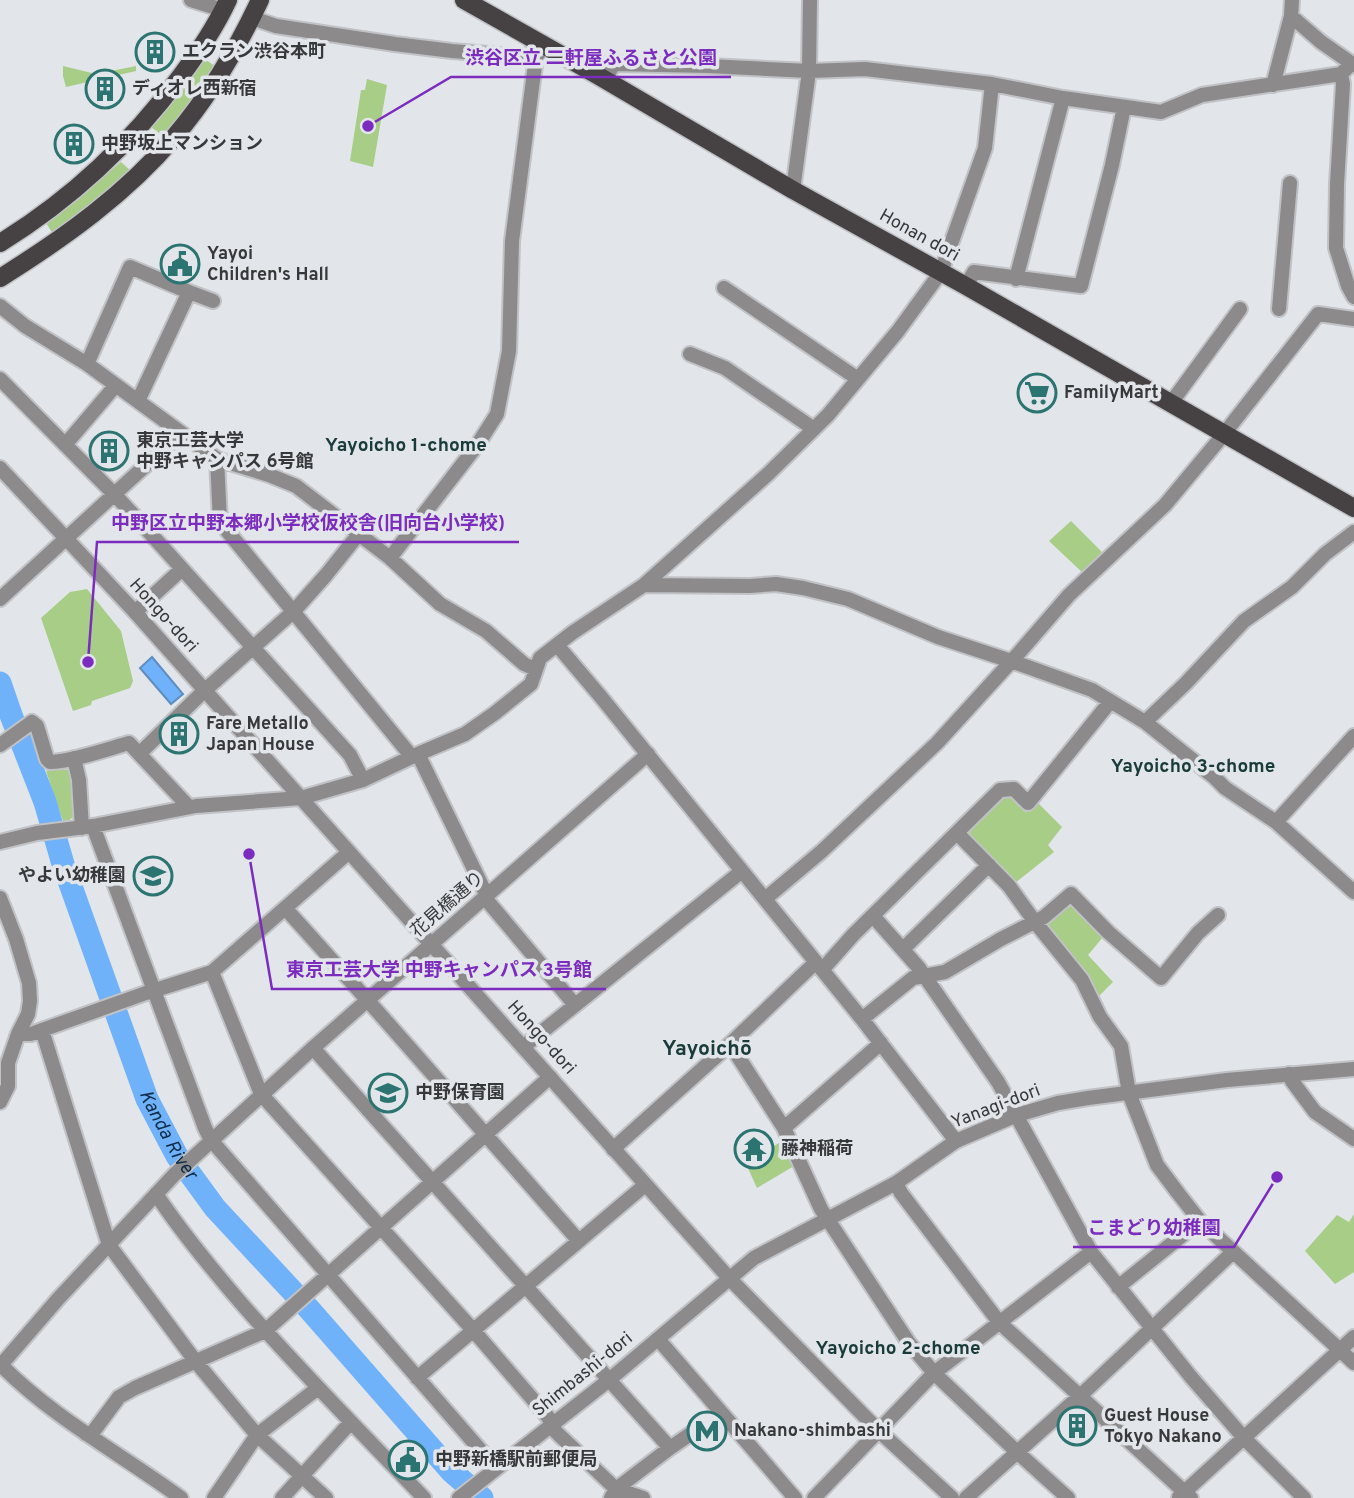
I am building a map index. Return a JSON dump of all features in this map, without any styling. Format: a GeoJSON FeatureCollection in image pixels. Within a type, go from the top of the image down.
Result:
{"type":"FeatureCollection","features":[{"type":"Feature","properties":{"kind":"main road"},"geometry":{"type":"LineString","coordinates":[[0,278],[68,233],[141,173],[205,97],[230,58],[260,0]]}},
{"type":"Feature","properties":{"kind":"main road","name":"Honan dori"},"geometry":{"type":"LineString","coordinates":[[464,0],[1354,508]]}},
{"type":"Feature","properties":{"kind":"main road"},"geometry":{"type":"LineString","coordinates":[[0,243],[56,205],[135,131],[197,54],[225,5]]}},
{"type":"Feature","properties":{"kind":"street"},"geometry":{"type":"LineString","coordinates":[[191,0],[225,5]]}},
{"type":"Feature","properties":{"kind":"street"},"geometry":{"type":"LineString","coordinates":[[793,190],[809,71],[810,0]]}},
{"type":"Feature","properties":{"kind":"street"},"geometry":{"type":"LineString","coordinates":[[1273,85],[1291,16],[1292,0]]}},
{"type":"Feature","properties":{"kind":"street"},"geometry":{"type":"LineString","coordinates":[[1291,16],[1349,68]]}},
{"type":"Feature","properties":{"kind":"street"},"geometry":{"type":"LineString","coordinates":[[252,18],[276,26],[452,51],[524,57],[544,46]]}},
{"type":"Feature","properties":{"kind":"street"},"geometry":{"type":"LineString","coordinates":[[390,558],[478,444],[497,414],[509,351],[513,241],[536,57],[544,46]]}},
{"type":"Feature","properties":{"kind":"street"},"geometry":{"type":"LineString","coordinates":[[605,80],[615,64],[809,71],[865,69],[992,84],[1063,98],[1161,112],[1202,95],[1273,85],[1349,68]]}},
{"type":"Feature","properties":{"kind":"street"},"geometry":{"type":"LineString","coordinates":[[1349,68],[1343,84],[1336,248],[1354,298]]}},
{"type":"Feature","properties":{"kind":"street"},"geometry":{"type":"LineString","coordinates":[[0,842],[65,829],[91,830],[189,807],[301,798],[363,780],[465,734],[495,713],[531,684],[540,658],[644,585],[768,474],[814,429],[898,331],[941,272],[985,148],[992,84]]}},
{"type":"Feature","properties":{"kind":"street"},"geometry":{"type":"LineString","coordinates":[[1016,279],[1063,98]]}},
{"type":"Feature","properties":{"kind":"street"},"geometry":{"type":"LineString","coordinates":[[966,286],[974,272],[1081,286],[1124,107]]}},
{"type":"Feature","properties":{"kind":"street"},"geometry":{"type":"LineString","coordinates":[[1279,309],[1290,183]]}},
{"type":"Feature","properties":{"kind":"street"},"geometry":{"type":"LineString","coordinates":[[87,364],[130,267],[213,301]]}},
{"type":"Feature","properties":{"kind":"street"},"geometry":{"type":"LineString","coordinates":[[724,288],[858,379]]}},
{"type":"Feature","properties":{"kind":"street"},"geometry":{"type":"LineString","coordinates":[[138,401],[189,292]]}},
{"type":"Feature","properties":{"kind":"street"},"geometry":{"type":"LineString","coordinates":[[0,306],[25,326],[87,364],[217,459],[296,486],[390,558],[440,604],[486,631],[524,664],[535,669]]}},
{"type":"Feature","properties":{"kind":"street"},"geometry":{"type":"LineString","coordinates":[[1171,403],[1240,309]]}},
{"type":"Feature","properties":{"kind":"street"},"geometry":{"type":"LineString","coordinates":[[765,899],[822,851],[937,743],[1069,595],[1165,505],[1318,314],[1354,319]]}},
{"type":"Feature","properties":{"kind":"street"},"geometry":{"type":"LineString","coordinates":[[690,354],[725,368],[814,429]]}},
{"type":"Feature","properties":{"kind":"street"},"geometry":{"type":"LineString","coordinates":[[0,379],[115,495],[182,569],[350,755],[363,780]]}},
{"type":"Feature","properties":{"kind":"street"},"geometry":{"type":"LineString","coordinates":[[65,445],[116,385]]}},
{"type":"Feature","properties":{"kind":"street"},"geometry":{"type":"LineString","coordinates":[[0,599],[181,433]]}},
{"type":"Feature","properties":{"kind":"street"},"geometry":{"type":"LineString","coordinates":[[217,459],[220,522],[415,756],[486,897],[575,1005]]}},
{"type":"Feature","properties":{"kind":"street","name":"Hongo-dori"},"geometry":{"type":"LineString","coordinates":[[0,468],[135,612],[729,1278],[878,1431],[952,1498]]}},
{"type":"Feature","properties":{"kind":"street"},"geometry":{"type":"LineString","coordinates":[[1145,722],[1244,621],[1292,587],[1325,554],[1354,532]]}},
{"type":"Feature","properties":{"kind":"street"},"geometry":{"type":"LineString","coordinates":[[139,754],[251,647],[294,611],[358,535]]}},
{"type":"Feature","properties":{"kind":"street"},"geometry":{"type":"LineString","coordinates":[[135,612],[182,569]]}},
{"type":"Feature","properties":{"kind":"street"},"geometry":{"type":"LineString","coordinates":[[644,585],[776,584],[803,588],[848,599],[938,636],[1092,690],[1145,722],[1225,788],[1276,822],[1354,892]]}},
{"type":"Feature","properties":{"kind":"street"},"geometry":{"type":"LineString","coordinates":[[557,645],[862,1019],[956,1141]]}},
{"type":"Feature","properties":{"kind":"street"},"geometry":{"type":"LineString","coordinates":[[613,1149],[853,935],[1000,790],[1014,789],[1028,803],[1110,702]]}},
{"type":"Feature","properties":{"kind":"street"},"geometry":{"type":"LineString","coordinates":[[3,742],[32,722],[37,726],[50,762],[129,743],[189,807]]}},
{"type":"Feature","properties":{"kind":"street"},"geometry":{"type":"LineString","coordinates":[[1276,822],[1354,736]]}},
{"type":"Feature","properties":{"kind":"street","name":"花見橋通り"},"geometry":{"type":"LineString","coordinates":[[156,1194],[261,1094],[648,754]]}},
{"type":"Feature","properties":{"kind":"street"},"geometry":{"type":"LineString","coordinates":[[74,758],[91,830],[211,1140],[496,1468]]}},
{"type":"Feature","properties":{"kind":"street"},"geometry":{"type":"LineString","coordinates":[[957,833],[1009,886],[1082,980],[1100,1017],[1121,1046],[1129,1093],[1157,1165],[1200,1221],[1354,1363]]}},
{"type":"Feature","properties":{"kind":"street"},"geometry":{"type":"LineString","coordinates":[[18,1034],[31,1034],[212,972],[349,852]]}},
{"type":"Feature","properties":{"kind":"street"},"geometry":{"type":"LineString","coordinates":[[903,949],[989,865]]}},
{"type":"Feature","properties":{"kind":"street"},"geometry":{"type":"LineString","coordinates":[[523,1047],[742,871]]}},
{"type":"Feature","properties":{"kind":"street"},"geometry":{"type":"LineString","coordinates":[[862,1019],[913,978],[945,972],[1044,917],[1072,894],[1108,932],[1161,978],[1198,933],[1218,915]]}},
{"type":"Feature","properties":{"kind":"street"},"geometry":{"type":"LineString","coordinates":[[0,898],[29,983],[30,1001],[28,1014],[8,1063],[8,1086],[0,1102]]}},
{"type":"Feature","properties":{"kind":"street"},"geometry":{"type":"LineString","coordinates":[[285,908],[579,1241]]}},
{"type":"Feature","properties":{"kind":"street"},"geometry":{"type":"LineString","coordinates":[[873,916],[924,976],[998,1082],[1091,1252],[1191,1377],[1244,1438],[1304,1498]]}},
{"type":"Feature","properties":{"kind":"street"},"geometry":{"type":"LineString","coordinates":[[212,972],[261,1094],[473,1330],[553,1424],[556,1432],[614,1494],[643,1498]]}},
{"type":"Feature","properties":{"kind":"street"},"geometry":{"type":"LineString","coordinates":[[42,1030],[109,1245],[196,1362],[257,1435],[326,1498]]}},
{"type":"Feature","properties":{"kind":"street"},"geometry":{"type":"LineString","coordinates":[[784,1128],[881,1043]]}},
{"type":"Feature","properties":{"kind":"street"},"geometry":{"type":"LineString","coordinates":[[730,1044],[784,1128],[821,1209],[909,1343],[934,1373],[1068,1498]]}},
{"type":"Feature","properties":{"kind":"street"},"geometry":{"type":"LineString","coordinates":[[313,1048],[670,1448]]}},
{"type":"Feature","properties":{"kind":"street","name":"Yanagi-dori"},"geometry":{"type":"LineString","coordinates":[[729,1278],[754,1258],[896,1183],[956,1141],[1017,1115],[1058,1103],[1129,1093],[1354,1069]]}},
{"type":"Feature","properties":{"kind":"street"},"geometry":{"type":"LineString","coordinates":[[1290,1074],[1292,1081],[1315,1112],[1354,1139]]}},
{"type":"Feature","properties":{"kind":"street"},"geometry":{"type":"LineString","coordinates":[[86,1434],[93,1432],[119,1396],[265,1331],[550,1077]]}},
{"type":"Feature","properties":{"kind":"street"},"geometry":{"type":"LineString","coordinates":[[896,1183],[999,1322],[1184,1496],[1354,1337]]}},
{"type":"Feature","properties":{"kind":"street"},"geometry":{"type":"LineString","coordinates":[[417,1378],[645,1185]]}},
{"type":"Feature","properties":{"kind":"street"},"geometry":{"type":"LineString","coordinates":[[181,1498],[86,1434],[2,1371],[156,1194],[195,1250],[265,1331],[424,1498]]}},
{"type":"Feature","properties":{"kind":"street"},"geometry":{"type":"LineString","coordinates":[[1118,1287],[1200,1221]]}},
{"type":"Feature","properties":{"kind":"street"},"geometry":{"type":"LineString","coordinates":[[814,1498],[934,1373],[1091,1252]]}},
{"type":"Feature","properties":{"kind":"street"},"geometry":{"type":"LineString","coordinates":[[966,1498],[1080,1396],[1233,1252]]}},
{"type":"Feature","properties":{"kind":"street","name":"Shimbashi-dori"},"geometry":{"type":"LineString","coordinates":[[460,1497],[610,1380],[729,1278]]}},
{"type":"Feature","properties":{"kind":"street"},"geometry":{"type":"LineString","coordinates":[[658,1339],[794,1498]]}},
{"type":"Feature","properties":{"kind":"street"},"geometry":{"type":"LineString","coordinates":[[214,1498],[257,1435],[318,1388]]}},
{"type":"Feature","properties":{"kind":"street"},"geometry":{"type":"LineString","coordinates":[[614,1494],[670,1448],[721,1413]]}},
{"type":"Feature","properties":{"kind":"street"},"geometry":{"type":"LineString","coordinates":[[282,1498],[351,1422]]}},
{"type":"Feature","properties":{"kind":"green space"},"geometry":{"type":"Polygon","coordinates":[[[205,59],[216,67],[165,138],[151,127],[205,59]]]}},
{"type":"Feature","properties":{"kind":"green space"},"geometry":{"type":"Polygon","coordinates":[[[63,66],[96,74],[136,66],[136,71],[66,87],[63,66]]]}},
{"type":"Feature","properties":{"kind":"green space"},"geometry":{"type":"Polygon","coordinates":[[[367,79],[387,85],[373,167],[350,161],[361,90],[365,90],[367,79]]]}},
{"type":"Feature","properties":{"kind":"green space"},"geometry":{"type":"Polygon","coordinates":[[[121,162],[131,171],[53,234],[46,223],[121,162]]]}},
{"type":"Feature","properties":{"kind":"green space"},"geometry":{"type":"Polygon","coordinates":[[[1071,521],[1105,555],[1084,574],[1049,541],[1071,521]]]}},
{"type":"Feature","properties":{"kind":"green space"},"geometry":{"type":"Polygon","coordinates":[[[87,589],[121,631],[133,681],[130,688],[92,701],[91,705],[73,711],[41,618],[70,592],[87,589]]]}},
{"type":"Feature","properties":{"kind":"green space"},"geometry":{"type":"Polygon","coordinates":[[[58,768],[68,770],[73,776],[73,817],[63,821],[46,771],[58,768]]]}},
{"type":"Feature","properties":{"kind":"green space"},"geometry":{"type":"Polygon","coordinates":[[[1000,797],[1011,798],[1027,812],[1031,811],[1037,802],[1062,827],[1048,845],[1054,852],[1015,883],[969,836],[969,827],[1000,797]]]}},
{"type":"Feature","properties":{"kind":"green space"},"geometry":{"type":"Polygon","coordinates":[[[1070,902],[1103,937],[1088,955],[1113,982],[1098,997],[1046,927],[1046,921],[1070,902]]]}},
{"type":"Feature","properties":{"kind":"green space"},"geometry":{"type":"Polygon","coordinates":[[[782,1141],[794,1166],[757,1188],[746,1164],[782,1141]]]}},
{"type":"Feature","properties":{"kind":"green space"},"geometry":{"type":"Polygon","coordinates":[[[1354,1214],[1354,1272],[1335,1284],[1305,1251],[1337,1215],[1349,1222],[1354,1214]]]}},
{"type":"Feature","properties":{"kind":"water"},"geometry":{"type":"Polygon","coordinates":[[[152,657],[183,694],[171,704],[140,668],[152,657]]]}},
{"type":"Feature","properties":{"kind":"waterway","name":"Kanda River"},"geometry":{"type":"LineString","coordinates":[[0,683],[45,802],[63,864],[147,1099],[177,1156],[215,1208],[309,1309],[451,1471],[482,1498]]}},
{"type":"Feature","properties":{"kind":"place","name":"エクラン渋谷本町"},"geometry":{"type":"Point","coordinates":[155,52]}},
{"type":"Feature","properties":{"kind":"place","name":"ディオレ西新宿"},"geometry":{"type":"Point","coordinates":[105,89]}},
{"type":"Feature","properties":{"kind":"place","name":"渋谷区立 二軒屋ふるさと公園"},"geometry":{"type":"Point","coordinates":[368,126]}},
{"type":"Feature","properties":{"kind":"place","name":"中野坂上マンション"},"geometry":{"type":"Point","coordinates":[74,144]}},
{"type":"Feature","properties":{"kind":"place","name":"Yayoi Children's Hall"},"geometry":{"type":"Point","coordinates":[180,264]}},
{"type":"Feature","properties":{"kind":"place","name":"FamilyMart"},"geometry":{"type":"Point","coordinates":[1037,393]}},
{"type":"Feature","properties":{"kind":"place","name":"東京工芸大学 中野キャンパス 6号館"},"geometry":{"type":"Point","coordinates":[109,451]}},
{"type":"Feature","properties":{"kind":"place","name":"中野区立中野本郷小学校仮校舎(旧向台小学校)"},"geometry":{"type":"Point","coordinates":[88,662]}},
{"type":"Feature","properties":{"kind":"place","name":"Fare Metallo Japan House"},"geometry":{"type":"Point","coordinates":[179,734]}},
{"type":"Feature","properties":{"kind":"place","name":"東京工芸大学 中野キャンパス 3号館"},"geometry":{"type":"Point","coordinates":[249,854]}},
{"type":"Feature","properties":{"kind":"place","name":"やよい幼稚園"},"geometry":{"type":"Point","coordinates":[153,876]}},
{"type":"Feature","properties":{"kind":"place","name":"中野保育園"},"geometry":{"type":"Point","coordinates":[388,1093]}},
{"type":"Feature","properties":{"kind":"place","name":"藤神稲荷"},"geometry":{"type":"Point","coordinates":[754,1149]}},
{"type":"Feature","properties":{"kind":"place","name":"こまどり幼稚園"},"geometry":{"type":"Point","coordinates":[1277,1177]}},
{"type":"Feature","properties":{"kind":"place","name":"Guest House Tokyo Nakano"},"geometry":{"type":"Point","coordinates":[1077,1426]}},
{"type":"Feature","properties":{"kind":"place","name":"Nakano-shimbashi"},"geometry":{"type":"Point","coordinates":[707,1431]}},
{"type":"Feature","properties":{"kind":"place","name":"中野新橋駅前郵便局"},"geometry":{"type":"Point","coordinates":[408,1460]}},
{"type":"Feature","properties":{"kind":"district","name":"Yayoicho 1-chome"},"geometry":{"type":"Point","coordinates":[406,446]}},
{"type":"Feature","properties":{"kind":"district","name":"Yayoicho 3-chome"},"geometry":{"type":"Point","coordinates":[1193,767]}},
{"type":"Feature","properties":{"kind":"district","name":"Yayoichō"},"geometry":{"type":"Point","coordinates":[707,1049]}},
{"type":"Feature","properties":{"kind":"district","name":"Yayoicho 2-chome"},"geometry":{"type":"Point","coordinates":[898,1349]}}]}
